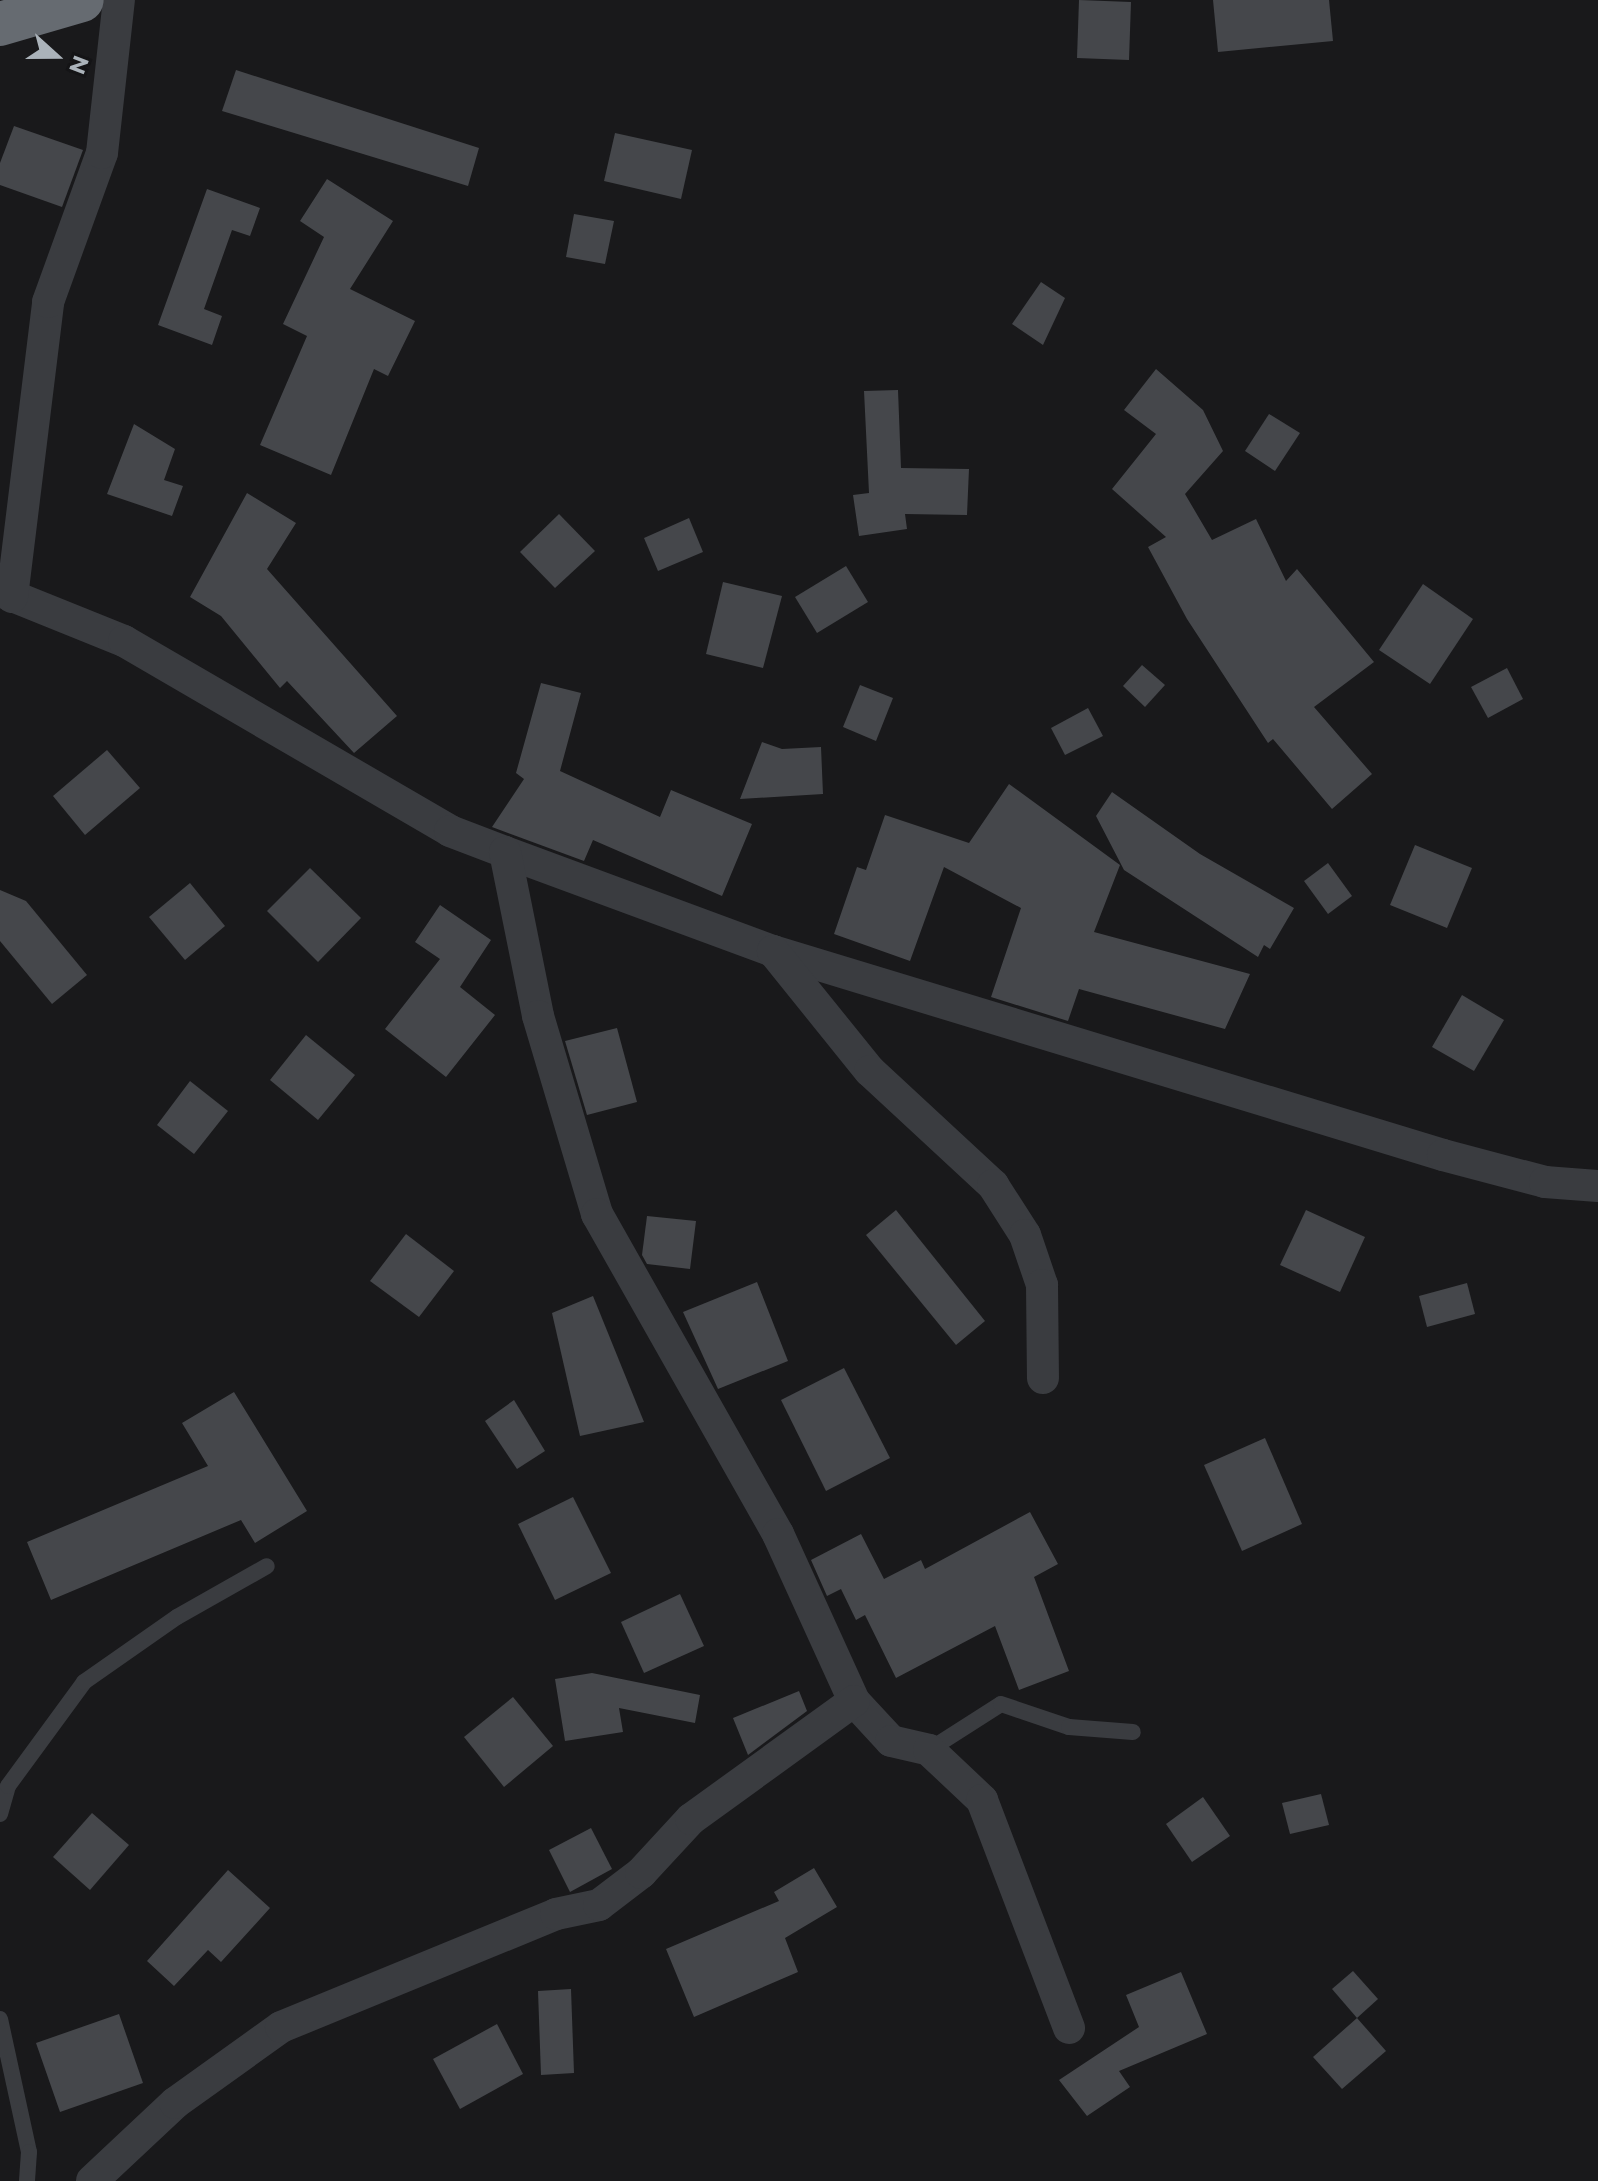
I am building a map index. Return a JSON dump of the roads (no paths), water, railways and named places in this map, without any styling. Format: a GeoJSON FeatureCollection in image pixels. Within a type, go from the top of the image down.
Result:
{"type":"FeatureCollection","features":[{"type":"Feature","properties":{"kind":"highway"},"geometry":{"type":"LineString","coordinates":[[0,24],[82,0]]}},
{"type":"Feature","properties":{"kind":"street"},"geometry":{"type":"LineString","coordinates":[[119,0],[102,153],[48,302],[6,594],[124,641],[450,831],[505,852],[773,951],[1443,1155],[1545,1182],[1598,1186]]}},
{"type":"Feature","properties":{"kind":"street"},"geometry":{"type":"LineString","coordinates":[[505,852],[538,1016],[597,1214],[778,1534],[854,1701],[891,1741],[929,1750],[982,1800],[1069,2028]]}},
{"type":"Feature","properties":{"kind":"street"},"geometry":{"type":"LineString","coordinates":[[773,951],[870,1071],[993,1185],[1017,1222],[1042,1285],[1043,1378]]}},
{"type":"Feature","properties":{"kind":"street"},"geometry":{"type":"LineString","coordinates":[[92,2181],[175,2103],[281,2027],[556,1914],[599,1905],[641,1873],[691,1819],[854,1701]]}},
{"type":"Feature","properties":{"kind":"lane"},"geometry":{"type":"LineString","coordinates":[[0,1814],[8,1786],[84,1682],[177,1617],[267,1566]]}},
{"type":"Feature","properties":{"kind":"lane"},"geometry":{"type":"LineString","coordinates":[[929,1750],[1001,1704],[1069,1727],[1133,1732]]}},
{"type":"Feature","properties":{"kind":"lane"},"geometry":{"type":"LineString","coordinates":[[0,2019],[29,2152],[27,2181]]}}]}
